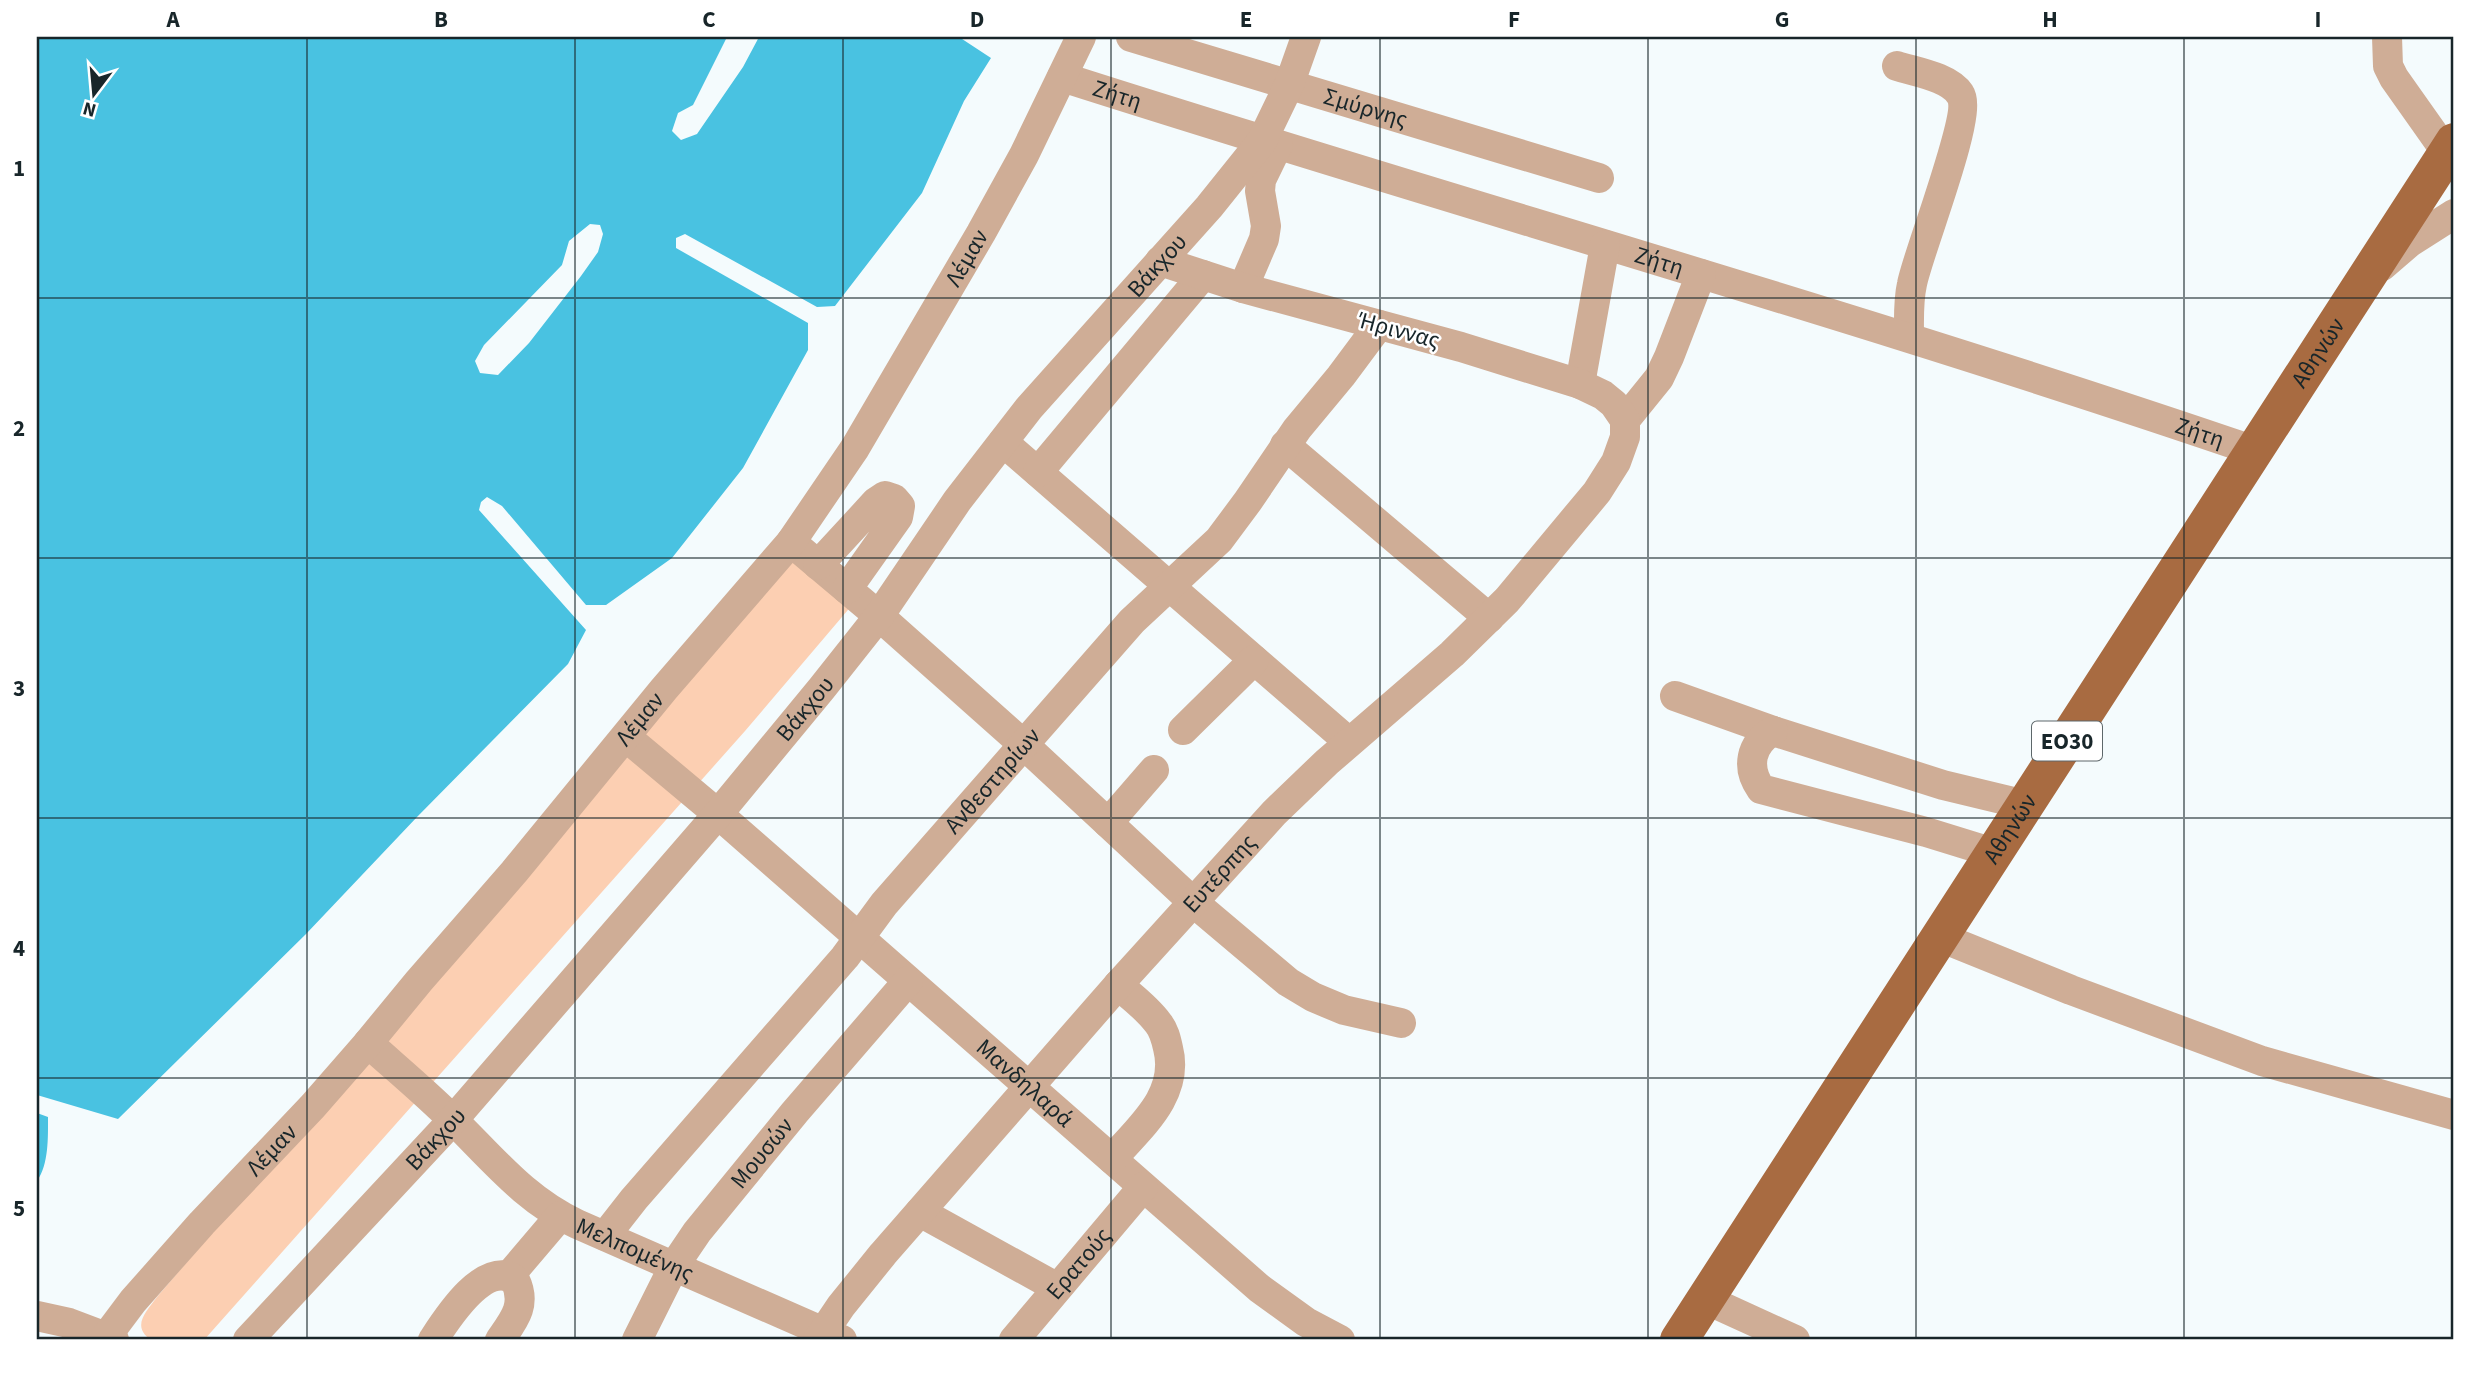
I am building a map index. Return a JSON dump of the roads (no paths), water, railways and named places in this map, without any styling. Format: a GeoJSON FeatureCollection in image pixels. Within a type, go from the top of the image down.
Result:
{"type":"FeatureCollection","features":[{"type":"Feature","properties":{"kind":"main road","name":"Αθηνών"},"geometry":{"type":"LineString","coordinates":[[1679,1340],[2451,148]]}},
{"type":"Feature","properties":{"kind":"street","name":"Λέμαν"},"geometry":{"type":"LineString","coordinates":[[110,1339],[133,1301],[369,1043],[790,542],[855,448],[981,233],[1024,155],[1081,37]]}},
{"type":"Feature","properties":{"kind":"street","name":"Σμύρνης"},"geometry":{"type":"LineString","coordinates":[[1131,37],[1599,178]]}},
{"type":"Feature","properties":{"kind":"street","name":"Βάκχου"},"geometry":{"type":"LineString","coordinates":[[247,1340],[453,1120],[718,814],[879,616],[957,501],[1029,408],[1237,174],[1270,143],[1306,37]]}},
{"type":"Feature","properties":{"kind":"street"},"geometry":{"type":"LineString","coordinates":[[2387,37],[2388,66],[2394,78],[2451,148]]}},
{"type":"Feature","properties":{"kind":"street"},"geometry":{"type":"LineString","coordinates":[[1897,66],[1953,87],[1961,95],[1964,105],[1955,144],[1912,284],[1909,337]]}},
{"type":"Feature","properties":{"kind":"street","name":"Ζήτη"},"geometry":{"type":"LineString","coordinates":[[1062,77],[1909,337],[2255,451]]}},
{"type":"Feature","properties":{"kind":"street"},"geometry":{"type":"LineString","coordinates":[[1244,288],[1264,239],[1266,226],[1260,191],[1270,143]]}},
{"type":"Feature","properties":{"kind":"street"},"geometry":{"type":"LineString","coordinates":[[2352,301],[2385,264],[2410,242],[2454,214]]}},
{"type":"Feature","properties":{"kind":"street"},"geometry":{"type":"LineString","coordinates":[[1580,384],[1605,245]]}},
{"type":"Feature","properties":{"kind":"street","name":"Ήριννας"},"geometry":{"type":"LineString","coordinates":[[1160,261],[1244,288],[1461,347],[1580,384],[1609,399],[1625,420]]}},
{"type":"Feature","properties":{"kind":"street"},"geometry":{"type":"LineString","coordinates":[[1625,420],[1659,378],[1670,358],[1701,274]]}},
{"type":"Feature","properties":{"kind":"street"},"geometry":{"type":"LineString","coordinates":[[1038,472],[1203,275]]}},
{"type":"Feature","properties":{"kind":"street","name":"Ανθεστηρίων"},"geometry":{"type":"LineString","coordinates":[[605,1236],[859,938],[884,904],[1023,744],[1132,621],[1219,540],[1248,502],[1285,445],[1379,325]]}},
{"type":"Feature","properties":{"kind":"street","name":"Ευτέρπης"},"geometry":{"type":"LineString","coordinates":[[828,1337],[854,1289],[1118,985],[1274,813],[1349,742],[1431,673],[1513,593],[1597,492],[1622,447],[1626,431],[1625,420]]}},
{"type":"Feature","properties":{"kind":"street"},"geometry":{"type":"LineString","coordinates":[[1003,442],[1349,742]]}},
{"type":"Feature","properties":{"kind":"street"},"geometry":{"type":"LineString","coordinates":[[1285,445],[1489,618]]}},
{"type":"Feature","properties":{"kind":"street"},"geometry":{"type":"LineString","coordinates":[[818,565],[876,502],[885,496],[894,499],[900,506],[898,517],[846,589]]}},
{"type":"Feature","properties":{"kind":"street"},"geometry":{"type":"LineString","coordinates":[[790,542],[879,616],[1023,744],[1193,902],[1298,989],[1344,1010],[1401,1023]]}},
{"type":"Feature","properties":{"kind":"street"},"geometry":{"type":"LineString","coordinates":[[1182,730],[1254,660]]}},
{"type":"Feature","properties":{"kind":"street"},"geometry":{"type":"LineString","coordinates":[[1675,696],[1773,731],[1942,785],[2026,805]]}},
{"type":"Feature","properties":{"kind":"street"},"geometry":{"type":"LineString","coordinates":[[1773,731],[1759,742],[1752,758],[1753,775],[1762,789],[1926,832],[1994,853]]}},
{"type":"Feature","properties":{"kind":"street","name":"Μανδηλαρά"},"geometry":{"type":"LineString","coordinates":[[626,737],[718,814],[1143,1186],[1259,1288],[1303,1331],[1340,1340]]}},
{"type":"Feature","properties":{"kind":"street"},"geometry":{"type":"LineString","coordinates":[[1108,822],[1154,770]]}},
{"type":"Feature","properties":{"kind":"street"},"geometry":{"type":"LineString","coordinates":[[1926,832],[1927,807],[1942,785]]}},
{"type":"Feature","properties":{"kind":"street"},"geometry":{"type":"LineString","coordinates":[[1940,937],[2071,990],[2262,1060],[2454,1115]]}},
{"type":"Feature","properties":{"kind":"street","name":"Μουσών"},"geometry":{"type":"LineString","coordinates":[[637,1340],[674,1266],[738,1179],[908,981]]}},
{"type":"Feature","properties":{"kind":"street"},"geometry":{"type":"LineString","coordinates":[[1112,1159],[1154,1112],[1164,1094],[1171,1063],[1165,1034],[1158,1023],[1143,1005],[1118,985]]}},
{"type":"Feature","properties":{"kind":"street","name":"Μελπομένης"},"geometry":{"type":"LineString","coordinates":[[369,1043],[453,1120],[520,1188],[560,1216],[828,1337]]}},
{"type":"Feature","properties":{"kind":"street","name":"Ερατούς"},"geometry":{"type":"LineString","coordinates":[[1014,1340],[1143,1186]]}},
{"type":"Feature","properties":{"kind":"street"},"geometry":{"type":"LineString","coordinates":[[920,1212],[1056,1287]]}},
{"type":"Feature","properties":{"kind":"street"},"geometry":{"type":"LineString","coordinates":[[509,1276],[560,1216]]}},
{"type":"Feature","properties":{"kind":"street"},"geometry":{"type":"LineString","coordinates":[[433,1340],[446,1320],[480,1283],[495,1276],[509,1276],[517,1285],[521,1302],[517,1315],[499,1340]]}},
{"type":"Feature","properties":{"kind":"street"},"geometry":{"type":"LineString","coordinates":[[1705,1299],[1795,1340]]}},
{"type":"Feature","properties":{"kind":"street"},"geometry":{"type":"LineString","coordinates":[[37,1316],[110,1339]]}},
{"type":"Feature","properties":{"kind":"water"},"geometry":{"type":"Polygon","coordinates":[[[37,37],[959,37],[991,58],[964,101],[922,193],[835,306],[817,307],[685,234],[676,238],[676,248],[808,323],[808,350],[743,468],[672,558],[606,605],[586,605],[502,506],[487,497],[481,502],[479,510],[586,630],[568,664],[306,934],[118,1119],[37,1095],[37,37]]]}},
{"type":"Feature","properties":{"kind":"water"},"geometry":{"type":"Polygon","coordinates":[[[37,1113],[48,1117],[48,1142],[46,1159],[37,1181],[37,1113]]]}}]}
